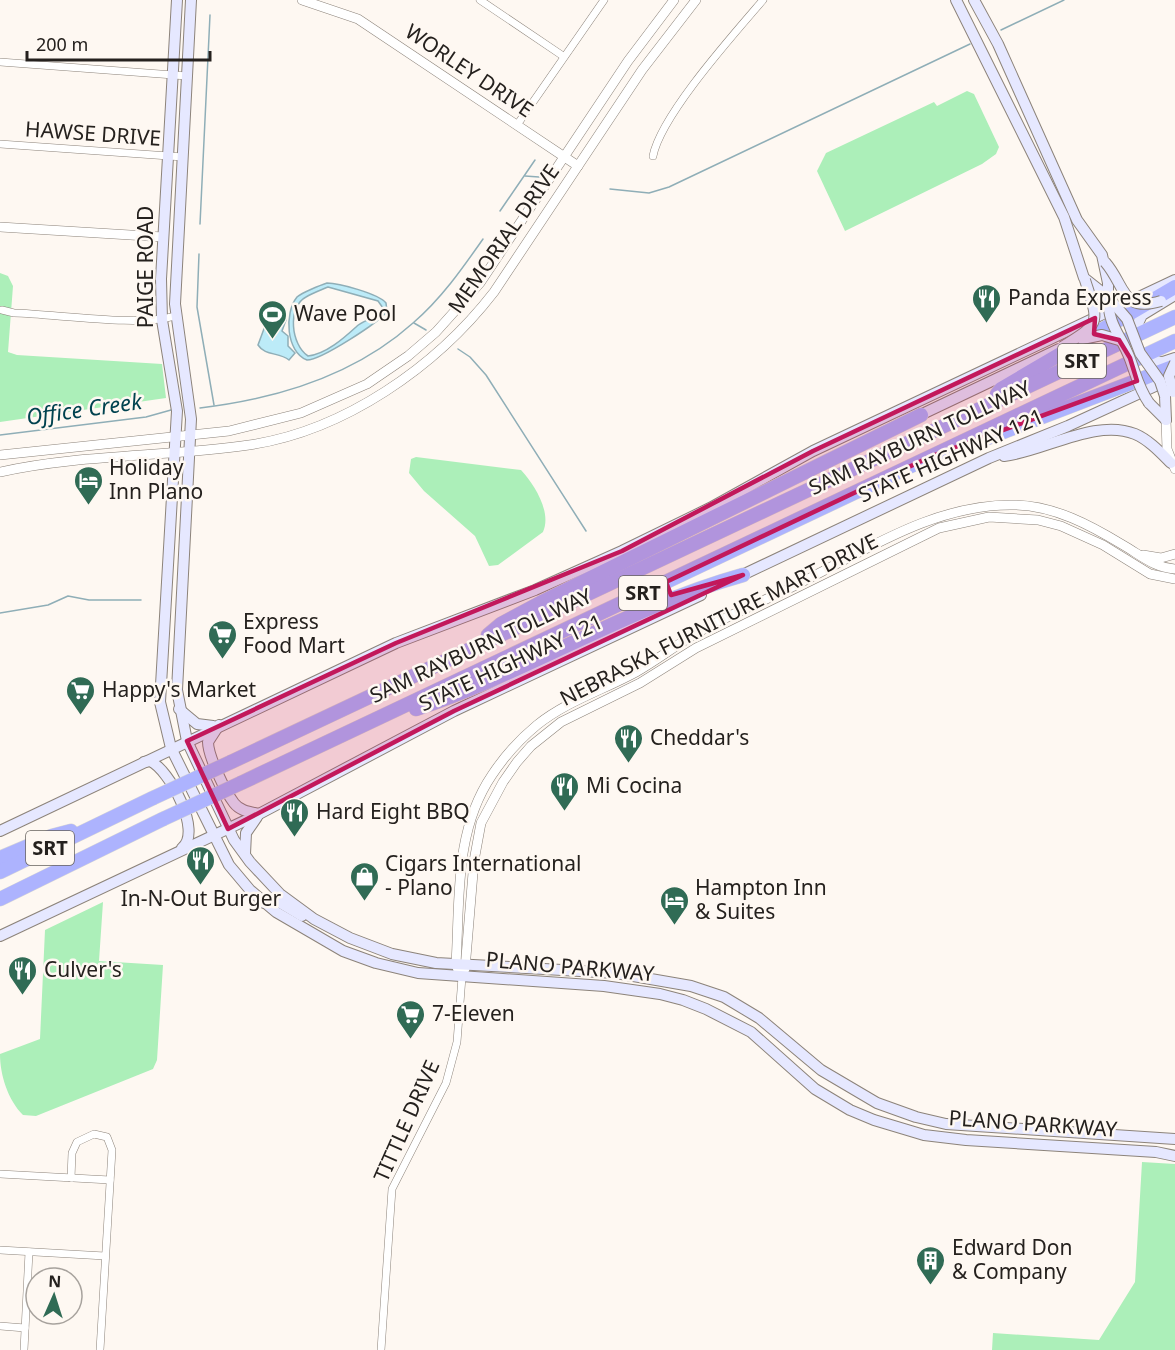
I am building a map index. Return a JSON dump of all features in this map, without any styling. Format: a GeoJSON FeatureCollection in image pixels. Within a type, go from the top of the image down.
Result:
{"type":"FeatureCollection","features":[{"type":"Feature","properties":{"kind":"highway"},"geometry":{"type":"LineString","coordinates":[[988,405],[1001,389],[1175,287]]}},
{"type":"Feature","properties":{"kind":"highway","name":"SAM RAYBURN TOLLWAY"},"geometry":{"type":"LineString","coordinates":[[0,872],[1175,317]]}},
{"type":"Feature","properties":{"kind":"highway","name":"SAM RAYBURN TOLLWAY"},"geometry":{"type":"LineString","coordinates":[[0,898],[1175,341]]}},
{"type":"Feature","properties":{"kind":"highway"},"geometry":{"type":"LineString","coordinates":[[932,456],[994,436],[1175,364]]}},
{"type":"Feature","properties":{"kind":"highway"},"geometry":{"type":"LineString","coordinates":[[472,648],[501,624],[544,601],[921,415]]}},
{"type":"Feature","properties":{"kind":"highway"},"geometry":{"type":"LineString","coordinates":[[354,729],[423,707],[614,622],[711,583],[742,575]]}},
{"type":"Feature","properties":{"kind":"highway"},"geometry":{"type":"LineString","coordinates":[[0,858],[52,836],[99,824]]}},
{"type":"Feature","properties":{"kind":"main road","name":"PAIGE ROAD"},"geometry":{"type":"LineString","coordinates":[[171,748],[163,718],[159,682],[176,436],[176,394],[162,320],[163,237],[177,0]]}},
{"type":"Feature","properties":{"kind":"main road","name":"PAIGE ROAD"},"geometry":{"type":"LineString","coordinates":[[187,741],[179,709],[176,669],[190,435],[189,396],[176,316],[191,0]]}},
{"type":"Feature","properties":{"kind":"main road"},"geometry":{"type":"LineString","coordinates":[[956,0],[1071,235],[1094,307],[1095,322],[1091,328],[1062,347]]}},
{"type":"Feature","properties":{"kind":"main road"},"geometry":{"type":"LineString","coordinates":[[974,0],[998,44],[1077,220],[1126,297],[1134,303],[1148,305],[1161,302]]}},
{"type":"Feature","properties":{"kind":"main road"},"geometry":{"type":"LineString","coordinates":[[1030,149],[1044,143]]}},
{"type":"Feature","properties":{"kind":"main road"},"geometry":{"type":"LineString","coordinates":[[1103,259],[1110,318],[1119,340],[1149,404],[1171,424]]}},
{"type":"Feature","properties":{"kind":"main road"},"geometry":{"type":"LineString","coordinates":[[1083,275],[1108,297],[1127,319],[1146,361],[1171,395]]}},
{"type":"Feature","properties":{"kind":"main road"},"geometry":{"type":"LineString","coordinates":[[710,508],[813,451],[1175,280]]}},
{"type":"Feature","properties":{"kind":"main road"},"geometry":{"type":"LineString","coordinates":[[1133,334],[1142,315],[1175,295]]}},
{"type":"Feature","properties":{"kind":"main road"},"geometry":{"type":"LineString","coordinates":[[0,831],[219,725],[396,643],[544,586],[859,439],[921,415],[1062,347],[1094,335],[1110,336],[1119,340]]}},
{"type":"Feature","properties":{"kind":"main road"},"geometry":{"type":"LineString","coordinates":[[1146,361],[1163,362],[1175,358]]}},
{"type":"Feature","properties":{"kind":"main road"},"geometry":{"type":"LineString","coordinates":[[1171,424],[1169,376],[1175,364]]}},
{"type":"Feature","properties":{"kind":"main road","name":"STATE HIGHWAY 121"},"geometry":{"type":"LineString","coordinates":[[0,936],[259,814],[454,711],[989,458],[1088,417],[1175,376]]}},
{"type":"Feature","properties":{"kind":"main road"},"geometry":{"type":"LineString","coordinates":[[989,458],[1026,453],[1094,431],[1107,430],[1134,434],[1145,440],[1173,466]]}},
{"type":"Feature","properties":{"kind":"main road"},"geometry":{"type":"LineString","coordinates":[[167,581],[181,582]]}},
{"type":"Feature","properties":{"kind":"main road"},"geometry":{"type":"LineString","coordinates":[[179,709],[197,724],[208,727],[219,725]]}},
{"type":"Feature","properties":{"kind":"main road"},"geometry":{"type":"LineString","coordinates":[[219,725],[208,742],[210,756],[234,803],[245,811],[259,814],[246,833],[245,856]]}},
{"type":"Feature","properties":{"kind":"main road","name":"PLANO PARKWAY"},"geometry":{"type":"LineString","coordinates":[[187,741],[228,829],[245,856],[280,894],[314,919],[350,938],[392,954],[414,959],[456,964],[616,973],[670,980],[715,993],[768,1025],[821,1070],[877,1103],[916,1117],[946,1124],[1175,1139]]}},
{"type":"Feature","properties":{"kind":"main road","name":"PLANO PARKWAY"},"geometry":{"type":"LineString","coordinates":[[171,748],[221,853],[236,874],[264,903],[314,935],[357,957],[407,971],[462,977],[604,986],[660,994],[683,1000],[751,1032],[815,1089],[850,1110],[924,1135],[1156,1152],[1175,1156]]}},
{"type":"Feature","properties":{"kind":"main road"},"geometry":{"type":"LineString","coordinates":[[142,762],[150,761],[164,771],[190,824],[187,845],[174,854]]}},
{"type":"Feature","properties":{"kind":"main road"},"geometry":{"type":"LineString","coordinates":[[174,854],[204,847],[211,847],[221,853]]}},
{"type":"Feature","properties":{"kind":"main road"},"geometry":{"type":"LineString","coordinates":[[264,903],[272,898],[292,912],[314,919]]}},
{"type":"Feature","properties":{"kind":"street","name":"WORLEY DRIVE"},"geometry":{"type":"LineString","coordinates":[[302,0],[358,19],[578,166]]}},
{"type":"Feature","properties":{"kind":"street"},"geometry":{"type":"LineString","coordinates":[[480,0],[563,56]]}},
{"type":"Feature","properties":{"kind":"street"},"geometry":{"type":"LineString","coordinates":[[517,125],[604,0]]}},
{"type":"Feature","properties":{"kind":"street","name":"MEMORIAL DRIVE"},"geometry":{"type":"LineString","coordinates":[[0,455],[229,431],[301,413],[354,391],[408,356],[436,332],[480,283],[628,61],[674,0]]}},
{"type":"Feature","properties":{"kind":"street","name":"MEMORIAL DRIVE"},"geometry":{"type":"LineString","coordinates":[[0,472],[174,451],[251,445],[308,430],[361,405],[406,378],[441,351],[474,318],[642,70],[696,0]]}},
{"type":"Feature","properties":{"kind":"street"},"geometry":{"type":"LineString","coordinates":[[652,156],[656,140],[710,64],[764,0]]}},
{"type":"Feature","properties":{"kind":"street"},"geometry":{"type":"LineString","coordinates":[[0,62],[187,75]]}},
{"type":"Feature","properties":{"kind":"street","name":"HAWSE DRIVE"},"geometry":{"type":"LineString","coordinates":[[0,144],[183,157]]}},
{"type":"Feature","properties":{"kind":"street"},"geometry":{"type":"LineString","coordinates":[[0,227],[163,237]]}},
{"type":"Feature","properties":{"kind":"street"},"geometry":{"type":"LineString","coordinates":[[510,238],[523,247]]}},
{"type":"Feature","properties":{"kind":"street"},"geometry":{"type":"LineString","coordinates":[[2,310],[14,313],[162,320],[176,316]]}},
{"type":"Feature","properties":{"kind":"street"},"geometry":{"type":"LineString","coordinates":[[354,391],[361,405]]}},
{"type":"Feature","properties":{"kind":"street"},"geometry":{"type":"LineString","coordinates":[[1171,424],[1166,437],[1173,466]]}},
{"type":"Feature","properties":{"kind":"street","name":"NEBRASKA FURNITURE MART DRIVE"},"geometry":{"type":"LineString","coordinates":[[462,977],[456,964],[461,861],[475,807],[492,776],[507,756],[537,725],[555,712],[635,673],[698,632],[944,514],[986,505],[1037,507],[1079,520],[1136,552],[1148,563],[1174,576]]}},
{"type":"Feature","properties":{"kind":"street","name":"NEBRASKA FURNITURE MART DRIVE"},"geometry":{"type":"LineString","coordinates":[[462,977],[468,964],[477,841],[488,808],[517,762],[531,746],[561,722],[640,683],[696,648],[939,528],[990,517],[1038,520],[1060,526],[1103,545],[1150,574],[1174,576]]}},
{"type":"Feature","properties":{"kind":"street"},"geometry":{"type":"LineString","coordinates":[[1136,552],[1161,558],[1175,554]]}},
{"type":"Feature","properties":{"kind":"street","name":"TITTLE DRIVE"},"geometry":{"type":"LineString","coordinates":[[381,1350],[392,1189],[446,1083],[457,1042],[462,977]]}},
{"type":"Feature","properties":{"kind":"street"},"geometry":{"type":"LineString","coordinates":[[71,1178],[74,1145],[80,1139],[100,1133],[107,1137],[111,1145],[110,1180],[100,1350]]}},
{"type":"Feature","properties":{"kind":"street"},"geometry":{"type":"LineString","coordinates":[[0,1174],[110,1180]]}},
{"type":"Feature","properties":{"kind":"street"},"geometry":{"type":"LineString","coordinates":[[0,1250],[105,1256]]}},
{"type":"Feature","properties":{"kind":"street"},"geometry":{"type":"LineString","coordinates":[[24,1350],[29,1252]]}},
{"type":"Feature","properties":{"kind":"street"},"geometry":{"type":"LineString","coordinates":[[0,1326],[25,1328]]}},
{"type":"Feature","properties":{"kind":"highlighted area"},"geometry":{"type":"Polygon","coordinates":[[[1095,318],[1094,334],[1119,340],[1130,358],[1137,381],[932,456],[666,582],[671,595],[743,575],[454,711],[228,829],[187,741],[396,643],[622,551],[813,451],[1095,318]]]}},
{"type":"Feature","properties":{"kind":"green space"},"geometry":{"type":"Polygon","coordinates":[[[967,91],[974,94],[999,147],[996,154],[982,164],[845,231],[817,171],[826,153],[934,102],[937,106],[967,91]]]}},
{"type":"Feature","properties":{"kind":"green space"},"geometry":{"type":"Polygon","coordinates":[[[0,273],[8,276],[13,286],[8,352],[17,355],[162,364],[166,398],[0,422],[0,273]]]}},
{"type":"Feature","properties":{"kind":"green space"},"geometry":{"type":"Polygon","coordinates":[[[416,457],[521,470],[536,490],[543,507],[545,524],[543,532],[498,565],[489,566],[475,536],[424,491],[409,473],[411,459],[416,457]]]}},
{"type":"Feature","properties":{"kind":"green space"},"geometry":{"type":"Polygon","coordinates":[[[103,902],[99,961],[163,965],[157,1060],[153,1069],[36,1116],[23,1115],[13,1102],[6,1087],[1,1070],[0,1054],[40,1039],[45,930],[103,902]]]}},
{"type":"Feature","properties":{"kind":"green space"},"geometry":{"type":"Polygon","coordinates":[[[1142,1162],[1175,1164],[1175,1350],[992,1350],[993,1333],[1099,1340],[1135,1282],[1142,1162]]]}},
{"type":"Feature","properties":{"kind":"water"},"geometry":{"type":"Polygon","coordinates":[[[327,283],[376,296],[386,303],[387,311],[350,340],[307,360],[300,356],[291,341],[290,312],[297,297],[327,283]],[[328,287],[309,296],[300,302],[294,317],[295,335],[302,351],[308,356],[328,349],[359,324],[380,312],[383,308],[378,301],[328,287]]]}},
{"type":"Feature","properties":{"kind":"water","name":"Wave Pool"},"geometry":{"type":"Polygon","coordinates":[[[281,318],[286,320],[282,331],[288,336],[288,346],[295,353],[289,360],[264,351],[258,345],[265,326],[281,318]]]}},
{"type":"Feature","properties":{"kind":"waterway"},"geometry":{"type":"LineString","coordinates":[[1001,30],[1064,0]]}},
{"type":"Feature","properties":{"kind":"waterway"},"geometry":{"type":"LineString","coordinates":[[200,224],[210,15]]}},
{"type":"Feature","properties":{"kind":"waterway"},"geometry":{"type":"LineString","coordinates":[[610,189],[649,193],[669,187],[970,44]]}},
{"type":"Feature","properties":{"kind":"waterway"},"geometry":{"type":"LineString","coordinates":[[500,211],[535,160]]}},
{"type":"Feature","properties":{"kind":"waterway"},"geometry":{"type":"LineString","coordinates":[[525,176],[539,177]]}},
{"type":"Feature","properties":{"kind":"waterway"},"geometry":{"type":"LineString","coordinates":[[200,408],[286,391],[313,382],[366,357],[413,323],[433,304],[483,239]]}},
{"type":"Feature","properties":{"kind":"waterway"},"geometry":{"type":"LineString","coordinates":[[199,254],[197,307],[214,405]]}},
{"type":"Feature","properties":{"kind":"waterway"},"geometry":{"type":"LineString","coordinates":[[414,323],[426,330]]}},
{"type":"Feature","properties":{"kind":"waterway"},"geometry":{"type":"LineString","coordinates":[[458,349],[470,357],[486,375],[586,531]]}},
{"type":"Feature","properties":{"kind":"waterway","name":"Office Creek"},"geometry":{"type":"LineString","coordinates":[[0,435],[146,417],[171,410]]}},
{"type":"Feature","properties":{"kind":"waterway"},"geometry":{"type":"LineString","coordinates":[[0,613],[48,605],[68,596],[89,600],[141,600]]}},
{"type":"Feature","properties":{"kind":"place","name":"Panda Express"},"geometry":{"type":"Point","coordinates":[987,324]}},
{"type":"Feature","properties":{"kind":"place","name":"Wave Pool"},"geometry":{"type":"Point","coordinates":[273,340]}},
{"type":"Feature","properties":{"kind":"place","name":"Holiday Inn Plano"},"geometry":{"type":"Point","coordinates":[88,506]}},
{"type":"Feature","properties":{"kind":"place","name":"Express Food Mart"},"geometry":{"type":"Point","coordinates":[222,660]}},
{"type":"Feature","properties":{"kind":"place","name":"Happy's Market"},"geometry":{"type":"Point","coordinates":[81,716]}},
{"type":"Feature","properties":{"kind":"place","name":"Cheddar's"},"geometry":{"type":"Point","coordinates":[629,764]}},
{"type":"Feature","properties":{"kind":"place","name":"Mi Cocina"},"geometry":{"type":"Point","coordinates":[565,812]}},
{"type":"Feature","properties":{"kind":"place","name":"Hard Eight BBQ"},"geometry":{"type":"Point","coordinates":[295,838]}},
{"type":"Feature","properties":{"kind":"place","name":"In-N-Out Burger"},"geometry":{"type":"Point","coordinates":[201,886]}},
{"type":"Feature","properties":{"kind":"place","name":"Cigars International - Plano"},"geometry":{"type":"Point","coordinates":[364,902]}},
{"type":"Feature","properties":{"kind":"place","name":"Hampton Inn & Suites"},"geometry":{"type":"Point","coordinates":[674,926]}},
{"type":"Feature","properties":{"kind":"place","name":"Culver's"},"geometry":{"type":"Point","coordinates":[23,996]}},
{"type":"Feature","properties":{"kind":"place","name":"7-Eleven"},"geometry":{"type":"Point","coordinates":[411,1040]}},
{"type":"Feature","properties":{"kind":"place","name":"Edward Don & Company"},"geometry":{"type":"Point","coordinates":[931,1286]}}]}
